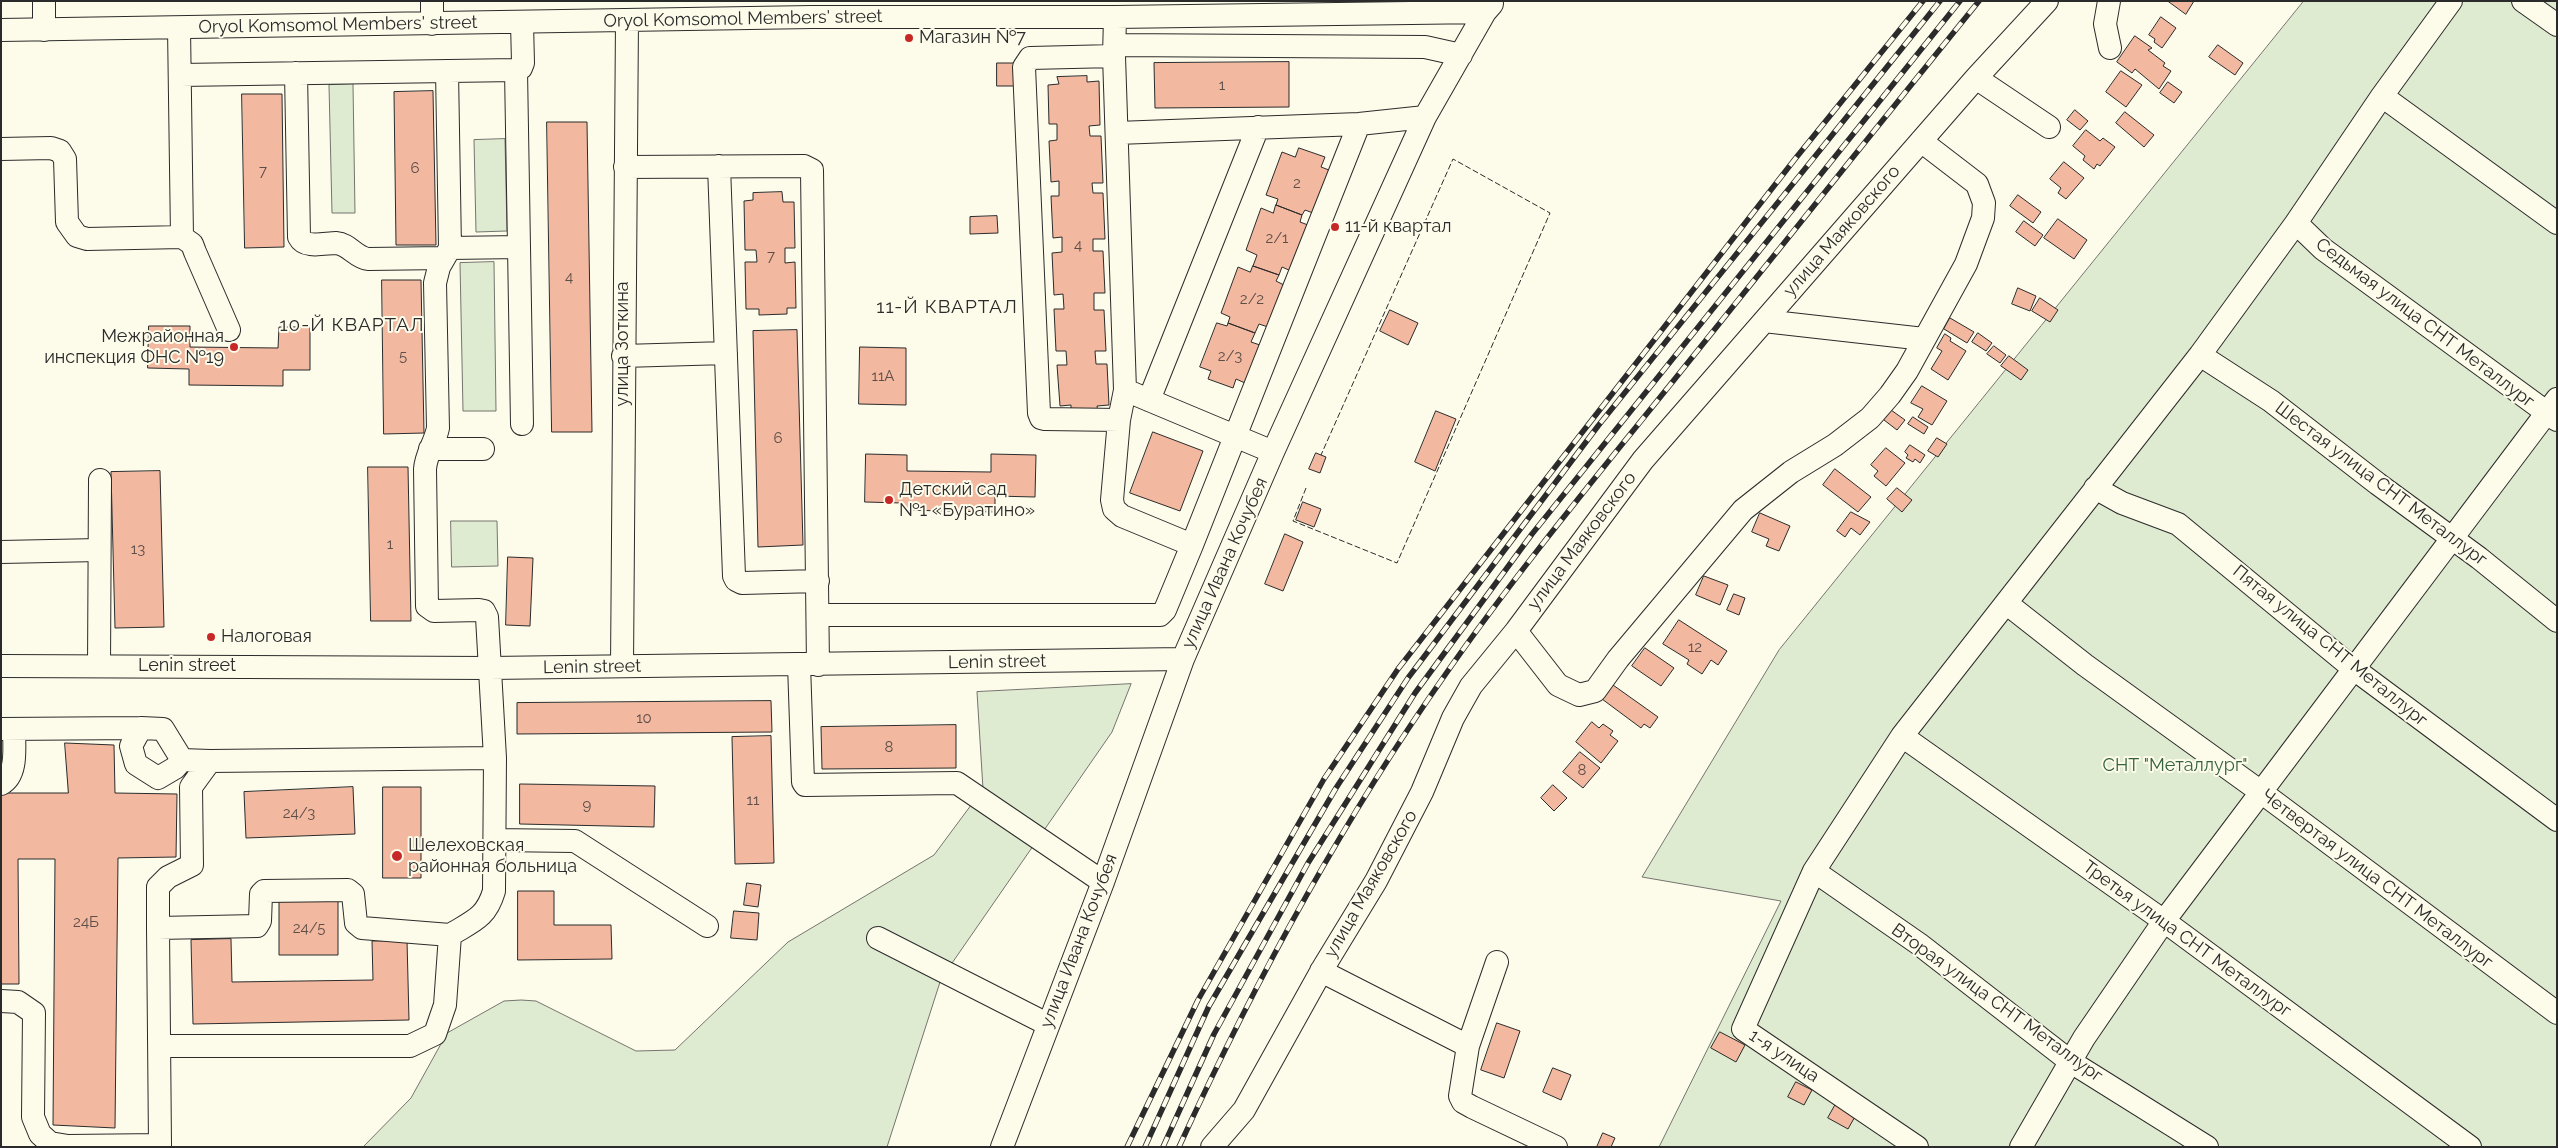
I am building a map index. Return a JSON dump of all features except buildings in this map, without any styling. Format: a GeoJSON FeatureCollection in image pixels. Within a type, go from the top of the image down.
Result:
{"type":"FeatureCollection","features":[{"type":"Feature","properties":{"kind":"street"},"geometry":{"type":"LineString","coordinates":[[44,1],[44,30]]}},
{"type":"Feature","properties":{"kind":"street"},"geometry":{"type":"LineString","coordinates":[[432,1],[432,24]]}},
{"type":"Feature","properties":{"kind":"street","name":"улица Маяковского"},"geometry":{"type":"LineString","coordinates":[[1212,1147],[1244,1110],[1321,971],[1376,882],[1422,792],[1462,700],[1471,686],[1516,631],[1642,460],[1976,78],[2047,1]]}},
{"type":"Feature","properties":{"kind":"street"},"geometry":{"type":"LineString","coordinates":[[2109,1],[2105,24],[2110,48]]}},
{"type":"Feature","properties":{"kind":"street"},"geometry":{"type":"LineString","coordinates":[[1814,872],[1902,736],[2200,355],[2296,223],[2382,96],[2452,1]]}},
{"type":"Feature","properties":{"kind":"street"},"geometry":{"type":"LineString","coordinates":[[2523,1],[2557,25]]}},
{"type":"Feature","properties":{"kind":"street","name":"Oryol Komsomol Members' street"},"geometry":{"type":"LineString","coordinates":[[1,30],[627,21],[812,9],[1115,17],[1241,8],[1490,7]]}},
{"type":"Feature","properties":{"kind":"street","name":"улица Ивана Кочубея"},"geometry":{"type":"LineString","coordinates":[[1002,1147],[1103,882],[1183,659],[1273,452],[1426,117],[1490,7]]}},
{"type":"Feature","properties":{"kind":"street"},"geometry":{"type":"LineString","coordinates":[[1115,17],[1114,51],[1126,390],[1118,420],[1112,500],[1114,509],[1122,516],[1192,545]]}},
{"type":"Feature","properties":{"kind":"street","name":"улица Зоткина"},"geometry":{"type":"LineString","coordinates":[[622,666],[627,21]]}},
{"type":"Feature","properties":{"kind":"street"},"geometry":{"type":"LineString","coordinates":[[180,75],[516,70],[521,68],[523,63],[522,23]]}},
{"type":"Feature","properties":{"kind":"street"},"geometry":{"type":"LineString","coordinates":[[179,28],[182,237]]}},
{"type":"Feature","properties":{"kind":"street"},"geometry":{"type":"LineString","coordinates":[[1118,420],[1045,419],[1041,418],[1039,413],[1024,67],[1026,62],[1030,58],[1114,51],[1425,47],[1461,55]]}},
{"type":"Feature","properties":{"kind":"street"},"geometry":{"type":"LineString","coordinates":[[516,70],[522,424]]}},
{"type":"Feature","properties":{"kind":"street"},"geometry":{"type":"LineString","coordinates":[[158,928],[257,926],[260,922],[261,894],[264,891],[348,890],[353,894],[356,923],[362,928],[450,934],[482,916],[490,906],[494,891],[495,758],[487,617],[484,611],[434,611],[427,606],[425,468],[438,428],[435,282],[436,275],[447,253],[447,71]]}},
{"type":"Feature","properties":{"kind":"street"},"geometry":{"type":"LineString","coordinates":[[296,73],[299,237],[301,241],[306,244],[343,244],[361,258],[368,259],[519,247]]}},
{"type":"Feature","properties":{"kind":"street"},"geometry":{"type":"LineString","coordinates":[[1976,78],[2049,126]]}},
{"type":"Feature","properties":{"kind":"street"},"geometry":{"type":"LineString","coordinates":[[2382,96],[2557,222]]}},
{"type":"Feature","properties":{"kind":"street"},"geometry":{"type":"LineString","coordinates":[[1117,133],[1359,124],[1426,117]]}},
{"type":"Feature","properties":{"kind":"street"},"geometry":{"type":"LineString","coordinates":[[819,616],[1160,615],[1165,610],[1192,545],[1359,124]]}},
{"type":"Feature","properties":{"kind":"street"},"geometry":{"type":"LineString","coordinates":[[1150,400],[1258,127]]}},
{"type":"Feature","properties":{"kind":"street"},"geometry":{"type":"LineString","coordinates":[[1516,631],[1558,685],[1579,695],[1596,691],[1618,659],[1743,510],[1791,472],[1835,445],[1870,418],[1890,395],[1966,264],[1983,218],[1984,203],[1977,184],[1968,175],[1922,141]]}},
{"type":"Feature","properties":{"kind":"street"},"geometry":{"type":"LineString","coordinates":[[1,149],[50,148],[60,151],[65,159],[67,222],[77,236],[87,239],[182,237],[192,244],[229,330]]}},
{"type":"Feature","properties":{"kind":"street"},"geometry":{"type":"LineString","coordinates":[[719,166],[734,576],[736,580],[742,583],[818,581]]}},
{"type":"Feature","properties":{"kind":"street"},"geometry":{"type":"LineString","coordinates":[[625,167],[804,166],[810,167],[812,172],[819,616],[808,664],[803,782],[805,785],[957,783],[1103,882]]}},
{"type":"Feature","properties":{"kind":"street","name":"Седьмая улица СНТ Металлург"},"geometry":{"type":"LineString","coordinates":[[2296,223],[2323,249],[2553,410]]}},
{"type":"Feature","properties":{"kind":"street"},"geometry":{"type":"LineString","coordinates":[[1764,321],[1924,339]]}},
{"type":"Feature","properties":{"kind":"street"},"geometry":{"type":"LineString","coordinates":[[623,356],[726,353]]}},
{"type":"Feature","properties":{"kind":"street","name":"Шестая улица СНТ Металлург"},"geometry":{"type":"LineString","coordinates":[[2200,355],[2271,401],[2452,539],[2480,558],[2557,621]]}},
{"type":"Feature","properties":{"kind":"street"},"geometry":{"type":"LineString","coordinates":[[1126,390],[1273,452]]}},
{"type":"Feature","properties":{"kind":"street"},"geometry":{"type":"LineString","coordinates":[[2021,1147],[2071,1062],[2164,921],[2452,539],[2553,410]]}},
{"type":"Feature","properties":{"kind":"street"},"geometry":{"type":"LineString","coordinates":[[430,449],[483,449]]}},
{"type":"Feature","properties":{"kind":"street"},"geometry":{"type":"LineString","coordinates":[[99,666],[100,480]]}},
{"type":"Feature","properties":{"kind":"street","name":"Пятая улица СНТ Металлург"},"geometry":{"type":"LineString","coordinates":[[2095,488],[2122,502],[2178,524],[2354,669],[2557,820]]}},
{"type":"Feature","properties":{"kind":"street"},"geometry":{"type":"LineString","coordinates":[[1,552],[99,550]]}},
{"type":"Feature","properties":{"kind":"street","name":"Четвертая улица СНТ Металлург"},"geometry":{"type":"LineString","coordinates":[[2006,603],[2085,665],[2261,792],[2557,1013]]}},
{"type":"Feature","properties":{"kind":"street","name":"Lenin street"},"geometry":{"type":"LineString","coordinates":[[1,666],[490,668],[1183,659]]}},
{"type":"Feature","properties":{"kind":"street"},"geometry":{"type":"LineString","coordinates":[[141,728],[131,746],[136,764],[158,778],[175,768],[182,760]]}},
{"type":"Feature","properties":{"kind":"street"},"geometry":{"type":"LineString","coordinates":[[1,784],[9,779],[13,770],[8,729],[163,729],[182,760]]}},
{"type":"Feature","properties":{"kind":"street","name":"Третья улица СНТ Металлург"},"geometry":{"type":"LineString","coordinates":[[1902,736],[2164,921],[2470,1147]]}},
{"type":"Feature","properties":{"kind":"street"},"geometry":{"type":"LineString","coordinates":[[182,760],[495,758]]}},
{"type":"Feature","properties":{"kind":"street"},"geometry":{"type":"LineString","coordinates":[[1,1001],[18,1002],[34,1013],[33,1117],[40,1134],[50,1143],[68,1146],[160,1145],[158,887],[168,877],[192,866],[191,787],[210,761]]}},
{"type":"Feature","properties":{"kind":"street"},"geometry":{"type":"LineString","coordinates":[[495,840],[574,841],[707,926]]}},
{"type":"Feature","properties":{"kind":"street","name":"Вторая улица СНТ Металлург"},"geometry":{"type":"LineString","coordinates":[[1814,872],[1919,944],[2071,1062],[2207,1147]]}},
{"type":"Feature","properties":{"kind":"street","name":"1-я улица"},"geometry":{"type":"LineString","coordinates":[[1814,872],[1743,1029],[1917,1147]]}},
{"type":"Feature","properties":{"kind":"street"},"geometry":{"type":"LineString","coordinates":[[160,1046],[410,1046],[435,1034],[445,1005],[450,934]]}},
{"type":"Feature","properties":{"kind":"street"},"geometry":{"type":"LineString","coordinates":[[878,938],[1048,1024]]}},
{"type":"Feature","properties":{"kind":"street"},"geometry":{"type":"LineString","coordinates":[[1497,962],[1468,1046],[1460,1091],[1463,1102],[1556,1147]]}},
{"type":"Feature","properties":{"kind":"street"},"geometry":{"type":"LineString","coordinates":[[1321,971],[1468,1046]]}},
{"type":"Feature","properties":{"kind":"green space","name":"СНТ \"Металлург\""},"geometry":{"type":"Polygon","coordinates":[[[2304,1],[2557,1],[2557,1147],[1659,1147],[1781,901],[1642,877],[1779,650],[2304,1]]]}},
{"type":"Feature","properties":{"kind":"green space"},"geometry":{"type":"Polygon","coordinates":[[[353,84],[355,213],[332,213],[329,85],[353,84]]]}},
{"type":"Feature","properties":{"kind":"green space"},"geometry":{"type":"Polygon","coordinates":[[[505,139],[507,231],[476,232],[474,140],[505,139]]]}},
{"type":"Feature","properties":{"kind":"green space"},"geometry":{"type":"Polygon","coordinates":[[[494,262],[496,411],[463,411],[460,263],[494,262]]]}},
{"type":"Feature","properties":{"kind":"green space"},"geometry":{"type":"Polygon","coordinates":[[[451,521],[497,521],[498,566],[452,567],[451,521]]]}},
{"type":"Feature","properties":{"kind":"green space"},"geometry":{"type":"Polygon","coordinates":[[[1131,684],[1112,732],[941,979],[887,1147],[363,1147],[411,1098],[447,1033],[504,1001],[536,1001],[636,1051],[675,1050],[788,942],[934,855],[983,789],[977,692],[1131,684]]]}},
{"type":"Feature","properties":{"kind":"railway"},"geometry":{"type":"LineString","coordinates":[[1127,1147],[1198,1000],[1324,779],[1398,669],[1795,159],[1923,1]]}},
{"type":"Feature","properties":{"kind":"railway"},"geometry":{"type":"LineString","coordinates":[[1145,1147],[1209,1006],[1336,788],[1408,678],[1598,426],[1940,1]]}},
{"type":"Feature","properties":{"kind":"railway"},"geometry":{"type":"LineString","coordinates":[[1163,1147],[1214,1034],[1308,863],[1415,693],[1532,534],[1960,1]]}},
{"type":"Feature","properties":{"kind":"railway"},"geometry":{"type":"LineString","coordinates":[[1179,1147],[1238,1025],[1301,905],[1370,788],[1445,675],[1557,526],[1979,1]]}},
{"type":"Feature","properties":{"kind":"fence"},"geometry":{"type":"LineString","coordinates":[[1306,488],[1293,521],[1397,563],[1550,213],[1453,159],[1321,455]]}},
{"type":"Feature","properties":{"kind":"place","name":"Магазин №7"},"geometry":{"type":"Point","coordinates":[909,38]}},
{"type":"Feature","properties":{"kind":"place","name":"11-й квартал"},"geometry":{"type":"Point","coordinates":[1335,227]}},
{"type":"Feature","properties":{"kind":"place","name":"Межрайонная инспекция ФНС №19"},"geometry":{"type":"Point","coordinates":[234,347]}},
{"type":"Feature","properties":{"kind":"place","name":"Детский сад №1 «Буратино»"},"geometry":{"type":"Point","coordinates":[889,500]}},
{"type":"Feature","properties":{"kind":"place","name":"Налоговая"},"geometry":{"type":"Point","coordinates":[211,637]}},
{"type":"Feature","properties":{"kind":"place","name":"Шелеховская районная больница"},"geometry":{"type":"Point","coordinates":[397,856]}},
{"type":"Feature","properties":{"kind":"district","name":"11-Й КВАРТАЛ"},"geometry":{"type":"Point","coordinates":[947,307]}},
{"type":"Feature","properties":{"kind":"district","name":"10-Й КВАРТАЛ"},"geometry":{"type":"Point","coordinates":[352,325]}}]}
